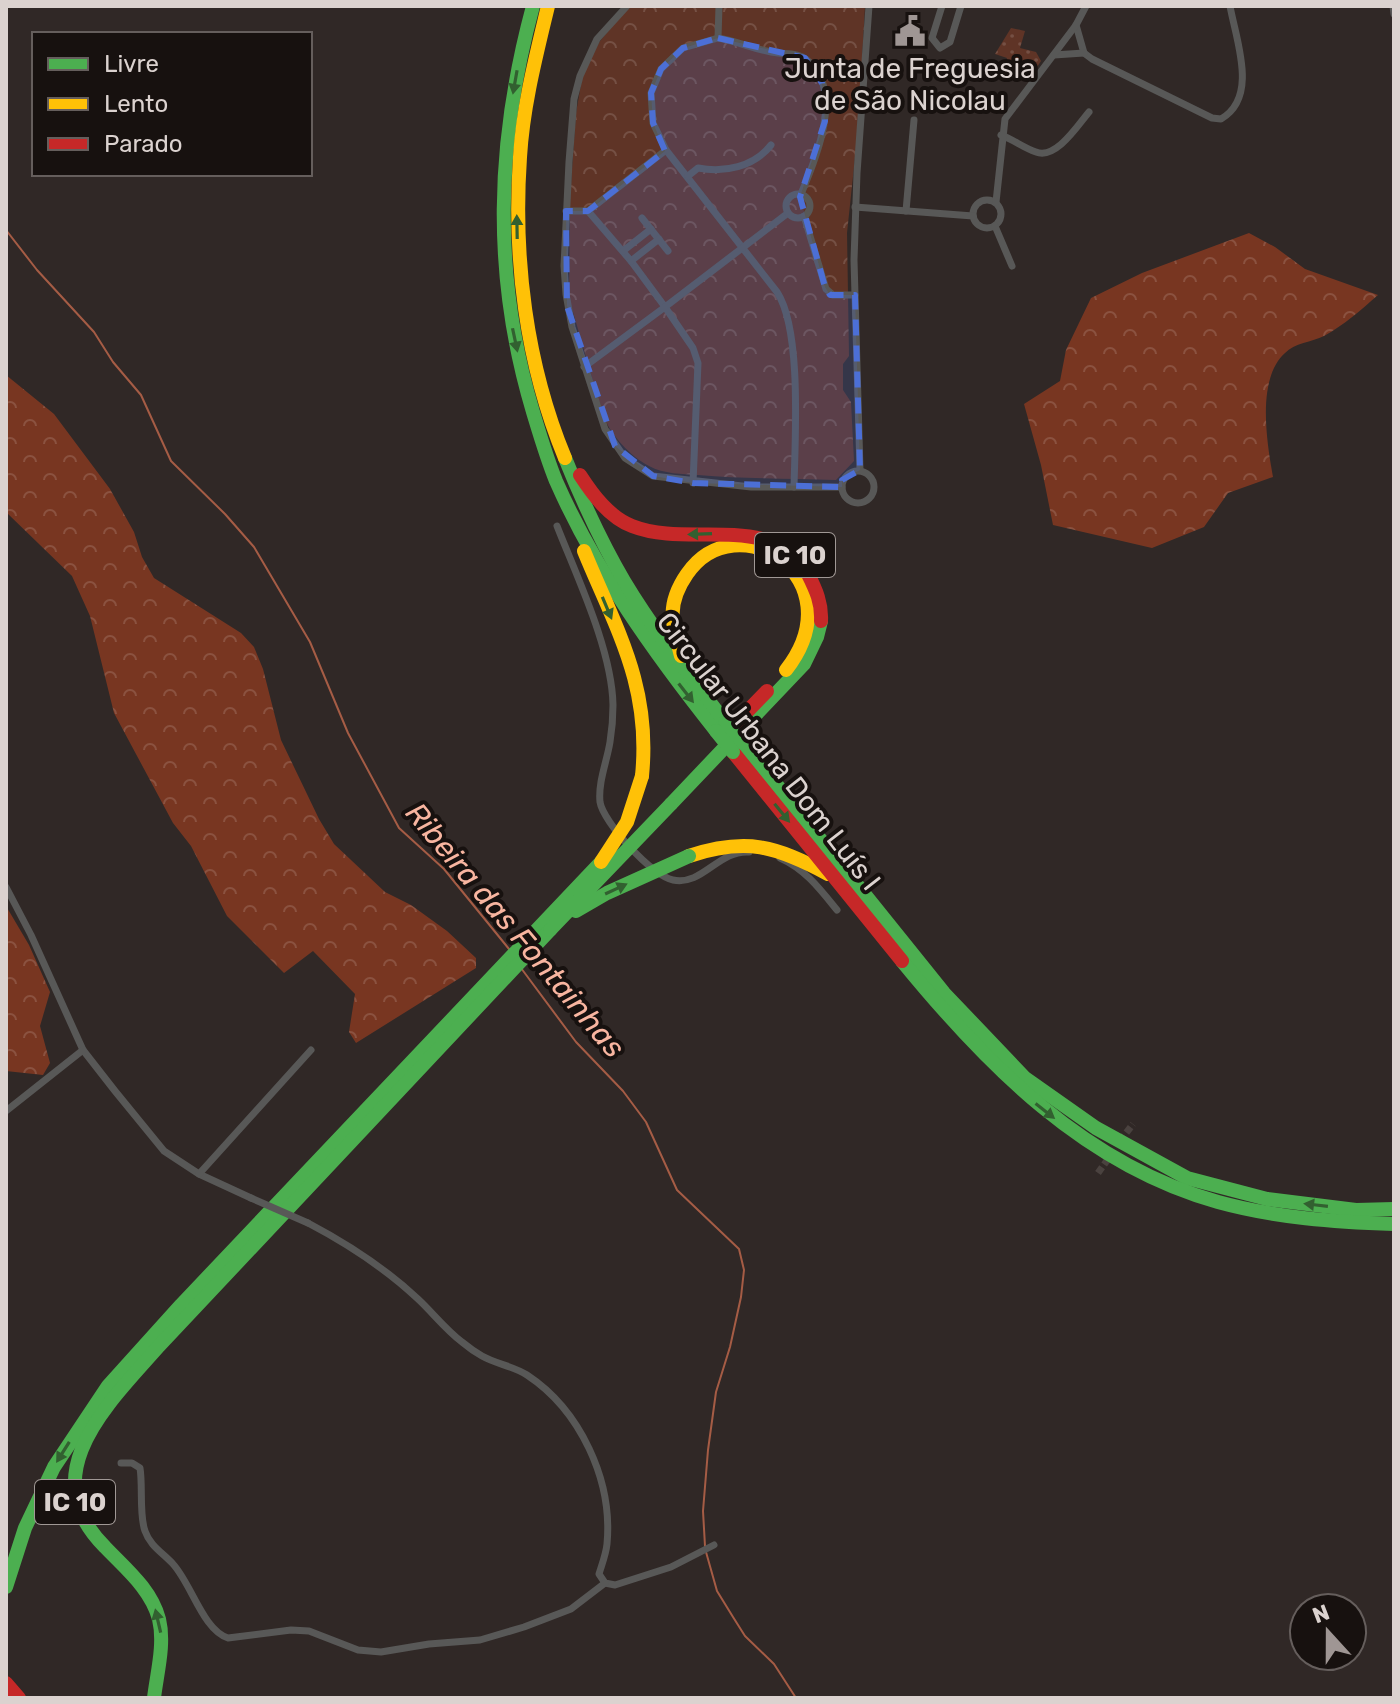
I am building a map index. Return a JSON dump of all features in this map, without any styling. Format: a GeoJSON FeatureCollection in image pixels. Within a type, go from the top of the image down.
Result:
{"type":"FeatureCollection","features":[{"type":"Feature","properties":{"kind":"highway","name":"Circular Urbana Dom Luís I"},"geometry":{"type":"LineString","coordinates":[[533,6],[520,55],[509,126],[503,203],[509,310],[529,401],[557,484],[632,617],[721,726],[834,878],[976,1047],[1005,1078],[1039,1107],[1074,1133],[1135,1168],[1188,1192],[1269,1214],[1394,1224]]}},
{"type":"Feature","properties":{"kind":"highway","name":"Circular Urbana Dom Luís I"},"geometry":{"type":"LineString","coordinates":[[548,6],[527,94],[517,205],[523,303],[535,369],[548,414],[574,479],[609,554],[641,608],[694,681],[721,726]]}},
{"type":"Feature","properties":{"kind":"highway","name":"IC 10"},"geometry":{"type":"LineString","coordinates":[[6,1587],[25,1528],[54,1467],[108,1386],[472,997],[601,862],[804,664],[816,645],[822,623],[819,596],[809,573],[793,552],[775,541],[749,533],[659,535],[630,526],[606,509],[592,494],[548,414]]}},
{"type":"Feature","properties":{"kind":"highway","name":"IC 10"},"geometry":{"type":"LineString","coordinates":[[557,484],[641,692],[646,740],[642,776],[627,822],[601,862]]}},
{"type":"Feature","properties":{"kind":"highway","name":"IC 10"},"geometry":{"type":"LineString","coordinates":[[154,1698],[161,1638],[159,1617],[144,1587],[83,1521],[75,1503],[73,1486],[79,1455],[107,1409],[189,1315],[458,1030],[796,657],[809,633],[810,609],[803,586],[792,568],[777,555],[751,545],[730,546],[701,558],[680,579],[672,600],[671,626],[681,658],[694,681]]}},
{"type":"Feature","properties":{"kind":"highway","name":"Circular Urbana Dom Luís I"},"geometry":{"type":"LineString","coordinates":[[738,748],[944,993],[1025,1078],[1096,1128],[1187,1178],[1267,1199],[1356,1210],[1394,1209]]}},
{"type":"Feature","properties":{"kind":"highway","name":"IC 10"},"geometry":{"type":"LineString","coordinates":[[550,930],[597,898],[689,856],[723,845],[765,845],[791,854],[834,878]]}},
{"type":"Feature","properties":{"kind":"highway"},"geometry":{"type":"LineString","coordinates":[[1269,1214],[1394,1232]]}},
{"type":"Feature","properties":{"kind":"highway"},"geometry":{"type":"LineString","coordinates":[[6,1683],[19,1698]]}},
{"type":"Feature","properties":{"kind":"street"},"geometry":{"type":"LineString","coordinates":[[627,6],[597,39],[580,76],[571,124],[566,211],[566,294],[572,327],[605,429],[625,458],[653,476],[693,483],[842,487]]}},
{"type":"Feature","properties":{"kind":"street"},"geometry":{"type":"LineString","coordinates":[[718,38],[719,6]]}},
{"type":"Feature","properties":{"kind":"street"},"geometry":{"type":"LineString","coordinates":[[860,470],[855,207],[869,6]]}},
{"type":"Feature","properties":{"kind":"street"},"geometry":{"type":"LineString","coordinates":[[942,6],[932,38],[940,48],[950,42],[961,6]]}},
{"type":"Feature","properties":{"kind":"street"},"geometry":{"type":"LineString","coordinates":[[995,226],[1002,214],[996,202],[1001,135],[1006,116],[1076,25],[1086,6]]}},
{"type":"Feature","properties":{"kind":"street"},"geometry":{"type":"LineString","coordinates":[[1076,25],[1084,53],[1092,59],[1212,118],[1221,119],[1237,103],[1243,84],[1230,6]]}},
{"type":"Feature","properties":{"kind":"street"},"geometry":{"type":"LineString","coordinates":[[1393,6],[1394,14]]}},
{"type":"Feature","properties":{"kind":"street"},"geometry":{"type":"LineString","coordinates":[[794,487],[793,359],[789,317],[777,292],[666,150],[653,123],[651,93],[657,76],[667,62],[683,48],[718,38],[805,58],[819,74],[824,100],[823,134],[817,159],[801,194]]}},
{"type":"Feature","properties":{"kind":"street"},"geometry":{"type":"LineString","coordinates":[[1053,55],[1084,53]]}},
{"type":"Feature","properties":{"kind":"street"},"geometry":{"type":"LineString","coordinates":[[1001,135],[1039,154],[1046,153],[1059,146],[1089,112]]}},
{"type":"Feature","properties":{"kind":"street"},"geometry":{"type":"LineString","coordinates":[[906,211],[914,120]]}},
{"type":"Feature","properties":{"kind":"street"},"geometry":{"type":"LineString","coordinates":[[688,176],[698,168],[720,170],[744,165],[771,145]]}},
{"type":"Feature","properties":{"kind":"street"},"geometry":{"type":"LineString","coordinates":[[566,211],[588,211],[666,150]]}},
{"type":"Feature","properties":{"kind":"street"},"geometry":{"type":"LineString","coordinates":[[801,194],[810,209],[804,216],[795,218],[788,213],[786,202],[801,194]]}},
{"type":"Feature","properties":{"kind":"street"},"geometry":{"type":"LineString","coordinates":[[973,216],[978,203],[987,200],[996,202]]}},
{"type":"Feature","properties":{"kind":"street"},"geometry":{"type":"LineString","coordinates":[[855,207],[973,216],[981,227],[995,226]]}},
{"type":"Feature","properties":{"kind":"street"},"geometry":{"type":"LineString","coordinates":[[588,211],[631,261],[693,348],[698,363],[693,483]]}},
{"type":"Feature","properties":{"kind":"street"},"geometry":{"type":"LineString","coordinates":[[584,367],[788,213]]}},
{"type":"Feature","properties":{"kind":"street"},"geometry":{"type":"LineString","coordinates":[[804,216],[826,289],[833,295],[855,295]]}},
{"type":"Feature","properties":{"kind":"street"},"geometry":{"type":"LineString","coordinates":[[642,218],[668,251]]}},
{"type":"Feature","properties":{"kind":"street"},"geometry":{"type":"LineString","coordinates":[[995,226],[1012,266]]}},
{"type":"Feature","properties":{"kind":"street"},"geometry":{"type":"LineString","coordinates":[[623,251],[651,229]]}},
{"type":"Feature","properties":{"kind":"street"},"geometry":{"type":"LineString","coordinates":[[631,261],[659,239]]}},
{"type":"Feature","properties":{"kind":"street"},"geometry":{"type":"LineString","coordinates":[[860,470],[869,474],[875,487],[870,499],[855,503],[845,496],[842,487],[845,477],[860,470]]}},
{"type":"Feature","properties":{"kind":"street"},"geometry":{"type":"LineString","coordinates":[[557,526],[591,612],[607,667],[613,703],[600,802],[608,821],[638,855],[668,880],[686,882],[700,876],[719,860],[743,851],[768,852],[795,865],[837,910]]}},
{"type":"Feature","properties":{"kind":"street"},"geometry":{"type":"LineString","coordinates":[[6,887],[12,893],[83,1050],[164,1151],[199,1174],[308,1223],[380,1267],[418,1299],[460,1342],[482,1356],[525,1373],[555,1396],[578,1426],[595,1464],[607,1508],[607,1546],[599,1574],[605,1583],[615,1585],[671,1567],[714,1545]]}},
{"type":"Feature","properties":{"kind":"street"},"geometry":{"type":"LineString","coordinates":[[6,1111],[83,1050]]}},
{"type":"Feature","properties":{"kind":"street"},"geometry":{"type":"LineString","coordinates":[[199,1174],[311,1050]]}},
{"type":"Feature","properties":{"kind":"street"},"geometry":{"type":"LineString","coordinates":[[121,1463],[132,1463],[140,1468],[144,1529],[154,1547],[187,1582],[209,1623],[219,1635],[228,1638],[291,1630],[309,1631],[349,1647],[381,1652],[480,1640],[571,1609],[605,1583]]}},
{"type":"Feature","properties":{"kind":"highlighted area"},"geometry":{"type":"Polygon","coordinates":[[[718,38],[805,58],[822,83],[825,121],[800,197],[825,287],[830,295],[855,295],[860,470],[842,480],[842,487],[693,483],[653,476],[615,446],[567,306],[566,211],[588,211],[665,151],[653,123],[651,93],[661,69],[683,48],[718,38]]]}},
{"type":"Feature","properties":{"kind":"green space"},"geometry":{"type":"Polygon","coordinates":[[[629,6],[865,6],[858,129],[847,233],[849,356],[843,364],[843,390],[851,402],[854,461],[836,480],[661,471],[628,451],[603,416],[569,298],[570,198],[576,113],[583,73],[600,41],[629,6]]]}},
{"type":"Feature","properties":{"kind":"green space"},"geometry":{"type":"Polygon","coordinates":[[[1011,28],[1025,31],[1020,48],[1036,52],[1041,61],[1031,76],[1012,78],[1002,72],[1007,58],[995,54],[1011,28]]]}},
{"type":"Feature","properties":{"kind":"green space"},"geometry":{"type":"Polygon","coordinates":[[[1249,233],[1305,269],[1378,295],[1331,332],[1289,350],[1276,364],[1270,379],[1266,412],[1273,477],[1228,493],[1204,527],[1152,548],[1053,525],[1024,404],[1060,381],[1066,350],[1091,298],[1142,273],[1249,233]]]}},
{"type":"Feature","properties":{"kind":"green space"},"geometry":{"type":"Polygon","coordinates":[[[6,375],[54,414],[110,489],[134,532],[142,557],[154,578],[241,633],[254,647],[263,669],[281,740],[334,844],[385,892],[411,905],[447,931],[476,958],[476,968],[356,1043],[349,1032],[355,994],[313,951],[284,973],[227,916],[191,846],[173,823],[114,713],[90,616],[72,576],[6,512],[6,375]]]}},
{"type":"Feature","properties":{"kind":"green space"},"geometry":{"type":"Polygon","coordinates":[[[6,906],[29,945],[50,992],[40,1026],[50,1063],[43,1075],[6,1071],[6,906]]]}},
{"type":"Feature","properties":{"kind":"waterway","name":"Ribeira das Fontainhas"},"geometry":{"type":"LineString","coordinates":[[6,230],[37,270],[94,332],[113,362],[141,395],[171,461],[254,547],[310,642],[348,733],[399,828],[444,869],[509,949]]}},
{"type":"Feature","properties":{"kind":"waterway","name":"Ribeira das Fontainhas"},"geometry":{"type":"LineString","coordinates":[[521,968],[576,1042],[623,1091],[646,1122],[677,1190],[739,1249],[744,1270],[741,1297],[716,1392],[708,1450],[703,1511],[705,1546]]}},
{"type":"Feature","properties":{"kind":"waterway","name":"Ribeira das Fontainhas"},"geometry":{"type":"LineString","coordinates":[[706,1552],[717,1591],[733,1617],[745,1636],[774,1664],[796,1698]]}},
{"type":"Feature","properties":{"kind":"tunnel"},"geometry":{"type":"LineString","coordinates":[[1120,1141],[1133,1124]]}},
{"type":"Feature","properties":{"kind":"tunnel"},"geometry":{"type":"LineString","coordinates":[[1098,1173],[1111,1155]]}},
{"type":"Feature","properties":{"kind":"traffic: fast"},"geometry":{"type":"LineString","coordinates":[[533,6],[512,108],[504,209],[510,310],[520,361],[553,473],[589,548],[649,642],[716,731]]}},
{"type":"Feature","properties":{"kind":"traffic: fast"},"geometry":{"type":"LineString","coordinates":[[565,458],[592,521],[624,581],[725,722]]}},
{"type":"Feature","properties":{"kind":"traffic: fast"},"geometry":{"type":"LineString","coordinates":[[671,804],[804,664],[821,621]]}},
{"type":"Feature","properties":{"kind":"traffic: fast"},"geometry":{"type":"LineString","coordinates":[[725,722],[743,743]]}},
{"type":"Feature","properties":{"kind":"traffic: fast"},"geometry":{"type":"LineString","coordinates":[[716,731],[733,752]]}},
{"type":"Feature","properties":{"kind":"traffic: fast"},"geometry":{"type":"LineString","coordinates":[[743,743],[944,993],[1025,1078],[1096,1128],[1187,1178],[1267,1199],[1356,1210],[1394,1209]]}},
{"type":"Feature","properties":{"kind":"traffic: fast"},"geometry":{"type":"LineString","coordinates":[[550,930],[671,804]]}},
{"type":"Feature","properties":{"kind":"traffic: fast"},"geometry":{"type":"LineString","coordinates":[[576,911],[607,893],[689,856]]}},
{"type":"Feature","properties":{"kind":"traffic: fast"},"geometry":{"type":"LineString","coordinates":[[6,1587],[25,1528],[54,1467],[108,1386],[601,862]]}},
{"type":"Feature","properties":{"kind":"traffic: fast"},"geometry":{"type":"LineString","coordinates":[[154,1698],[161,1648],[159,1619],[144,1589],[84,1520],[75,1493],[77,1467],[86,1441],[100,1416],[159,1346],[550,930]]}},
{"type":"Feature","properties":{"kind":"traffic: fast"},"geometry":{"type":"LineString","coordinates":[[902,961],[1004,1073],[1042,1107],[1124,1163],[1170,1185],[1218,1202],[1262,1212],[1394,1224]]}},
{"type":"Feature","properties":{"kind":"traffic: slow"},"geometry":{"type":"LineString","coordinates":[[548,6],[524,119],[518,195],[519,233],[525,310],[532,348],[565,458]]}},
{"type":"Feature","properties":{"kind":"traffic: slow"},"geometry":{"type":"LineString","coordinates":[[681,656],[673,608],[687,574],[709,553],[734,545],[759,548],[782,560],[799,580],[808,606],[804,637],[786,670]]}},
{"type":"Feature","properties":{"kind":"traffic: slow"},"geometry":{"type":"LineString","coordinates":[[584,551],[619,634],[636,686],[641,714],[642,776]]}},
{"type":"Feature","properties":{"kind":"traffic: slow"},"geometry":{"type":"LineString","coordinates":[[601,862],[627,822],[642,776]]}},
{"type":"Feature","properties":{"kind":"traffic: slow"},"geometry":{"type":"LineString","coordinates":[[689,856],[727,847],[760,847],[792,857],[828,874]]}},
{"type":"Feature","properties":{"kind":"traffic: jam"},"geometry":{"type":"LineString","coordinates":[[580,475],[609,511],[632,526],[655,532],[751,537],[773,543],[792,555],[808,574],[818,597],[821,621]]}},
{"type":"Feature","properties":{"kind":"traffic: jam"},"geometry":{"type":"LineString","coordinates":[[734,725],[767,691]]}},
{"type":"Feature","properties":{"kind":"traffic: jam"},"geometry":{"type":"LineString","coordinates":[[733,752],[902,961]]}},
{"type":"Feature","properties":{"kind":"traffic: jam"},"geometry":{"type":"LineString","coordinates":[[6,1683],[19,1698]]}},
{"type":"Feature","properties":{"kind":"place","name":"Junta de Freguesia de São Nicolau"},"geometry":{"type":"Point","coordinates":[910,31]}}]}
